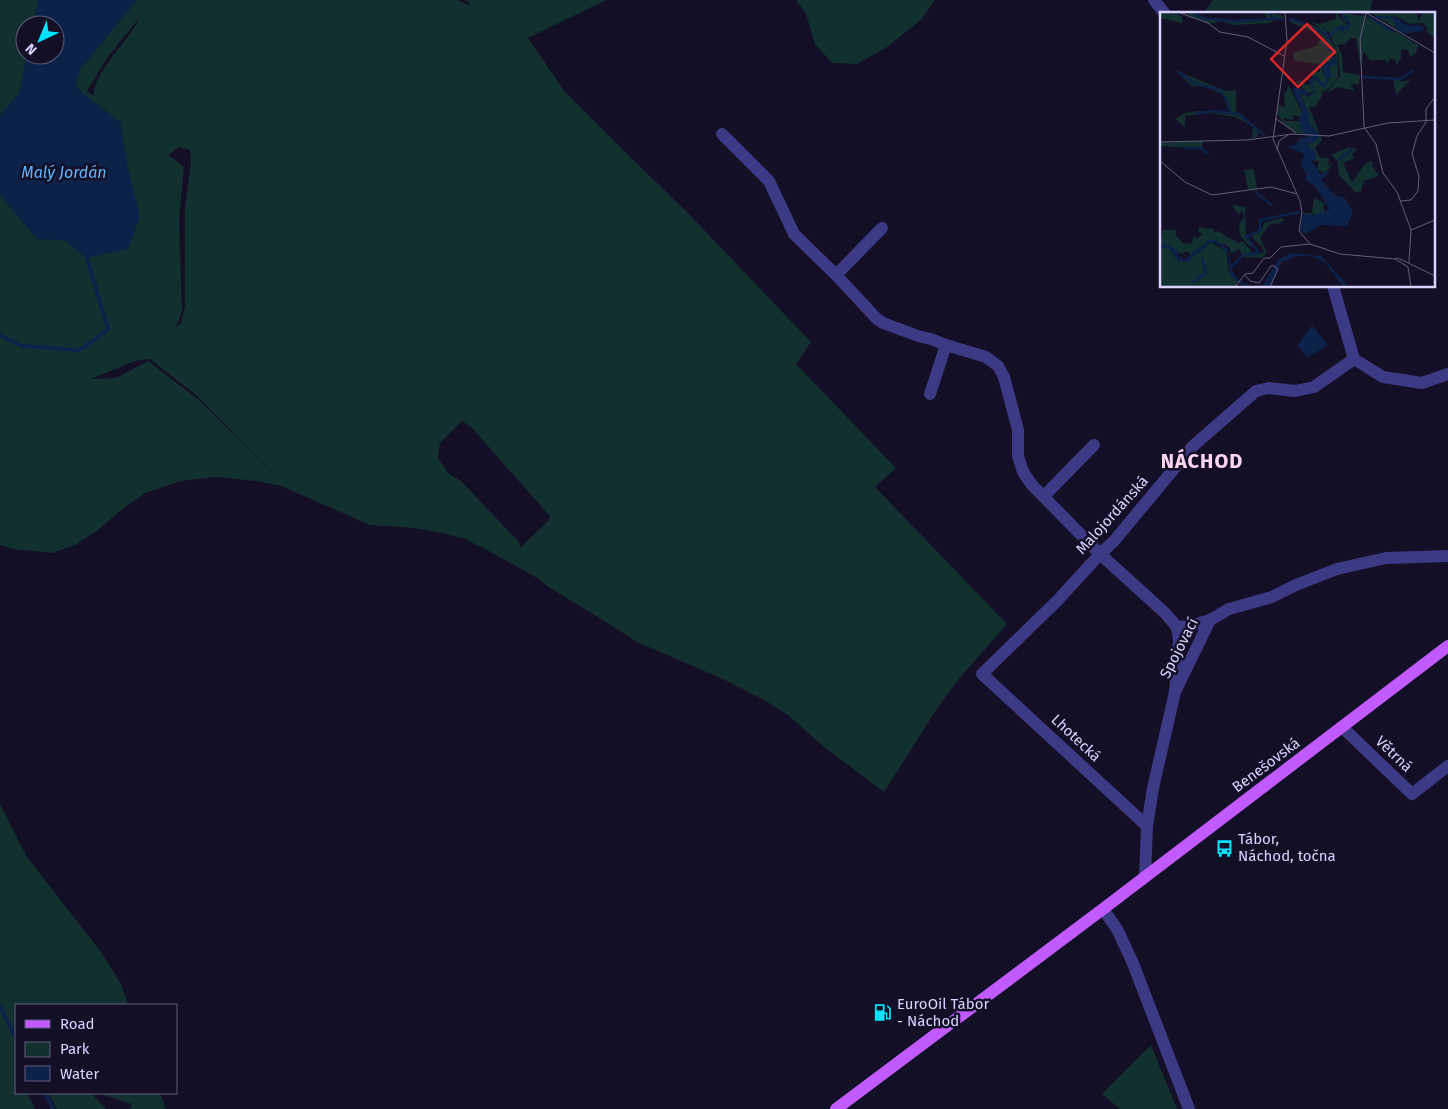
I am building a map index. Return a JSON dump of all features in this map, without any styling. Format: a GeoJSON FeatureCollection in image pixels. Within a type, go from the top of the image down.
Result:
{"type":"FeatureCollection","features":[{"type":"Feature","properties":{"kind":"main road","name":"Benešovská"},"geometry":{"type":"LineString","coordinates":[[836,1109],[1448,646]]}},
{"type":"Feature","properties":{"kind":"street"},"geometry":{"type":"LineString","coordinates":[[1154,0],[1163,12]]}},
{"type":"Feature","properties":{"kind":"street"},"geometry":{"type":"LineString","coordinates":[[722,134],[769,181],[794,234],[883,323],[986,357],[998,366],[1004,377],[1018,430],[1018,456],[1023,472],[1032,484],[1100,554],[1165,613],[1177,627],[1179,640],[1175,692]]}},
{"type":"Feature","properties":{"kind":"street"},"geometry":{"type":"LineString","coordinates":[[836,275],[882,228]]}},
{"type":"Feature","properties":{"kind":"street"},"geometry":{"type":"LineString","coordinates":[[1334,288],[1354,359],[1383,378],[1422,384],[1448,374]]}},
{"type":"Feature","properties":{"kind":"street"},"geometry":{"type":"LineString","coordinates":[[930,394],[946,345]]}},
{"type":"Feature","properties":{"kind":"street","name":"Malojordánská"},"geometry":{"type":"LineString","coordinates":[[982,674],[1058,600],[1114,541],[1193,446],[1256,391],[1269,388],[1294,391],[1314,387],[1354,359]]}},
{"type":"Feature","properties":{"kind":"street"},"geometry":{"type":"LineString","coordinates":[[1044,496],[1094,445]]}},
{"type":"Feature","properties":{"kind":"street","name":"Spojovací"},"geometry":{"type":"LineString","coordinates":[[1145,877],[1147,826],[1153,788],[1175,692],[1210,620],[1229,609],[1272,597],[1296,585],[1337,569],[1386,558],[1448,556]]}},
{"type":"Feature","properties":{"kind":"street"},"geometry":{"type":"LineString","coordinates":[[1177,627],[1190,626],[1210,620]]}},
{"type":"Feature","properties":{"kind":"street","name":"Lhotecká"},"geometry":{"type":"LineString","coordinates":[[982,674],[1147,826]]}},
{"type":"Feature","properties":{"kind":"street","name":"Větrná"},"geometry":{"type":"LineString","coordinates":[[1342,727],[1412,794],[1448,766]]}},
{"type":"Feature","properties":{"kind":"street"},"geometry":{"type":"LineString","coordinates":[[1103,908],[1117,930],[1132,961],[1189,1109]]}},
{"type":"Feature","properties":{"kind":"green space"},"geometry":{"type":"Polygon","coordinates":[[[0,0],[38,0],[35,15],[15,15],[15,65],[25,65],[19,94],[0,115],[0,0]]]}},
{"type":"Feature","properties":{"kind":"green space"},"geometry":{"type":"Polygon","coordinates":[[[137,0],[457,0],[471,6],[466,0],[606,0],[528,38],[565,92],[685,210],[811,342],[796,364],[896,468],[875,487],[1007,624],[958,680],[938,707],[884,792],[824,747],[788,715],[764,700],[725,680],[637,642],[537,578],[489,551],[465,539],[443,533],[414,528],[370,525],[281,486],[256,481],[216,477],[181,481],[145,493],[98,530],[75,545],[52,553],[13,549],[0,545],[0,194],[37,239],[64,240],[87,258],[127,164],[120,122],[82,93],[75,84],[80,69],[137,0]],[[140,17],[107,58],[87,91],[94,96],[99,77],[140,17]],[[179,147],[168,155],[184,167],[179,219],[182,311],[175,328],[181,323],[185,307],[185,208],[191,162],[190,150],[179,147]],[[150,359],[135,361],[91,379],[116,378],[148,361],[200,401],[282,483],[196,395],[150,359]],[[462,421],[440,443],[438,458],[448,473],[461,481],[518,541],[521,547],[550,519],[549,515],[472,428],[462,421]]]}},
{"type":"Feature","properties":{"kind":"green space"},"geometry":{"type":"Polygon","coordinates":[[[796,0],[935,0],[921,20],[887,47],[857,64],[832,63],[815,44],[806,14],[796,0]]]}},
{"type":"Feature","properties":{"kind":"green space"},"geometry":{"type":"Polygon","coordinates":[[[1213,0],[1372,0],[1370,12],[1204,12],[1213,0]]]}},
{"type":"Feature","properties":{"kind":"green space"},"geometry":{"type":"Polygon","coordinates":[[[0,804],[27,857],[101,952],[121,984],[128,1004],[15,1004],[15,1094],[28,1094],[35,1109],[0,1109],[0,804]]]}},
{"type":"Feature","properties":{"kind":"green space"},"geometry":{"type":"Polygon","coordinates":[[[1151,1045],[1177,1109],[1120,1109],[1102,1094],[1151,1045]]]}},
{"type":"Feature","properties":{"kind":"green space"},"geometry":{"type":"Polygon","coordinates":[[[49,1094],[92,1094],[106,1109],[57,1109],[49,1094]]]}},
{"type":"Feature","properties":{"kind":"green space"},"geometry":{"type":"Polygon","coordinates":[[[101,1094],[160,1094],[166,1109],[129,1109],[133,1103],[131,1104],[101,1094]]]}},
{"type":"Feature","properties":{"kind":"water","name":"Malý Jordán"},"geometry":{"type":"Polygon","coordinates":[[[38,0],[137,0],[80,69],[75,84],[82,93],[120,122],[127,164],[140,217],[128,249],[87,258],[64,240],[37,239],[0,194],[0,115],[19,94],[25,65],[65,65],[65,15],[35,15],[38,0]]]}},
{"type":"Feature","properties":{"kind":"water"},"geometry":{"type":"Polygon","coordinates":[[[1312,325],[1328,345],[1308,357],[1297,346],[1312,325]]]}},
{"type":"Feature","properties":{"kind":"waterway"},"geometry":{"type":"LineString","coordinates":[[0,335],[22,346],[80,350],[108,329],[86,255]]}},
{"type":"Feature","properties":{"kind":"waterway"},"geometry":{"type":"LineString","coordinates":[[0,1007],[15,1036]]}},
{"type":"Feature","properties":{"kind":"waterway"},"geometry":{"type":"LineString","coordinates":[[46,1094],[53,1109]]}},
{"type":"Feature","properties":{"kind":"place","name":"Tábor, Náchod, točna"},"geometry":{"type":"Point","coordinates":[1224,848]}},
{"type":"Feature","properties":{"kind":"place","name":"EuroOil Tábor - Náchod"},"geometry":{"type":"Point","coordinates":[883,1013]}},
{"type":"Feature","properties":{"kind":"district","name":"NÁCHOD"},"geometry":{"type":"Point","coordinates":[1202,461]}}]}
